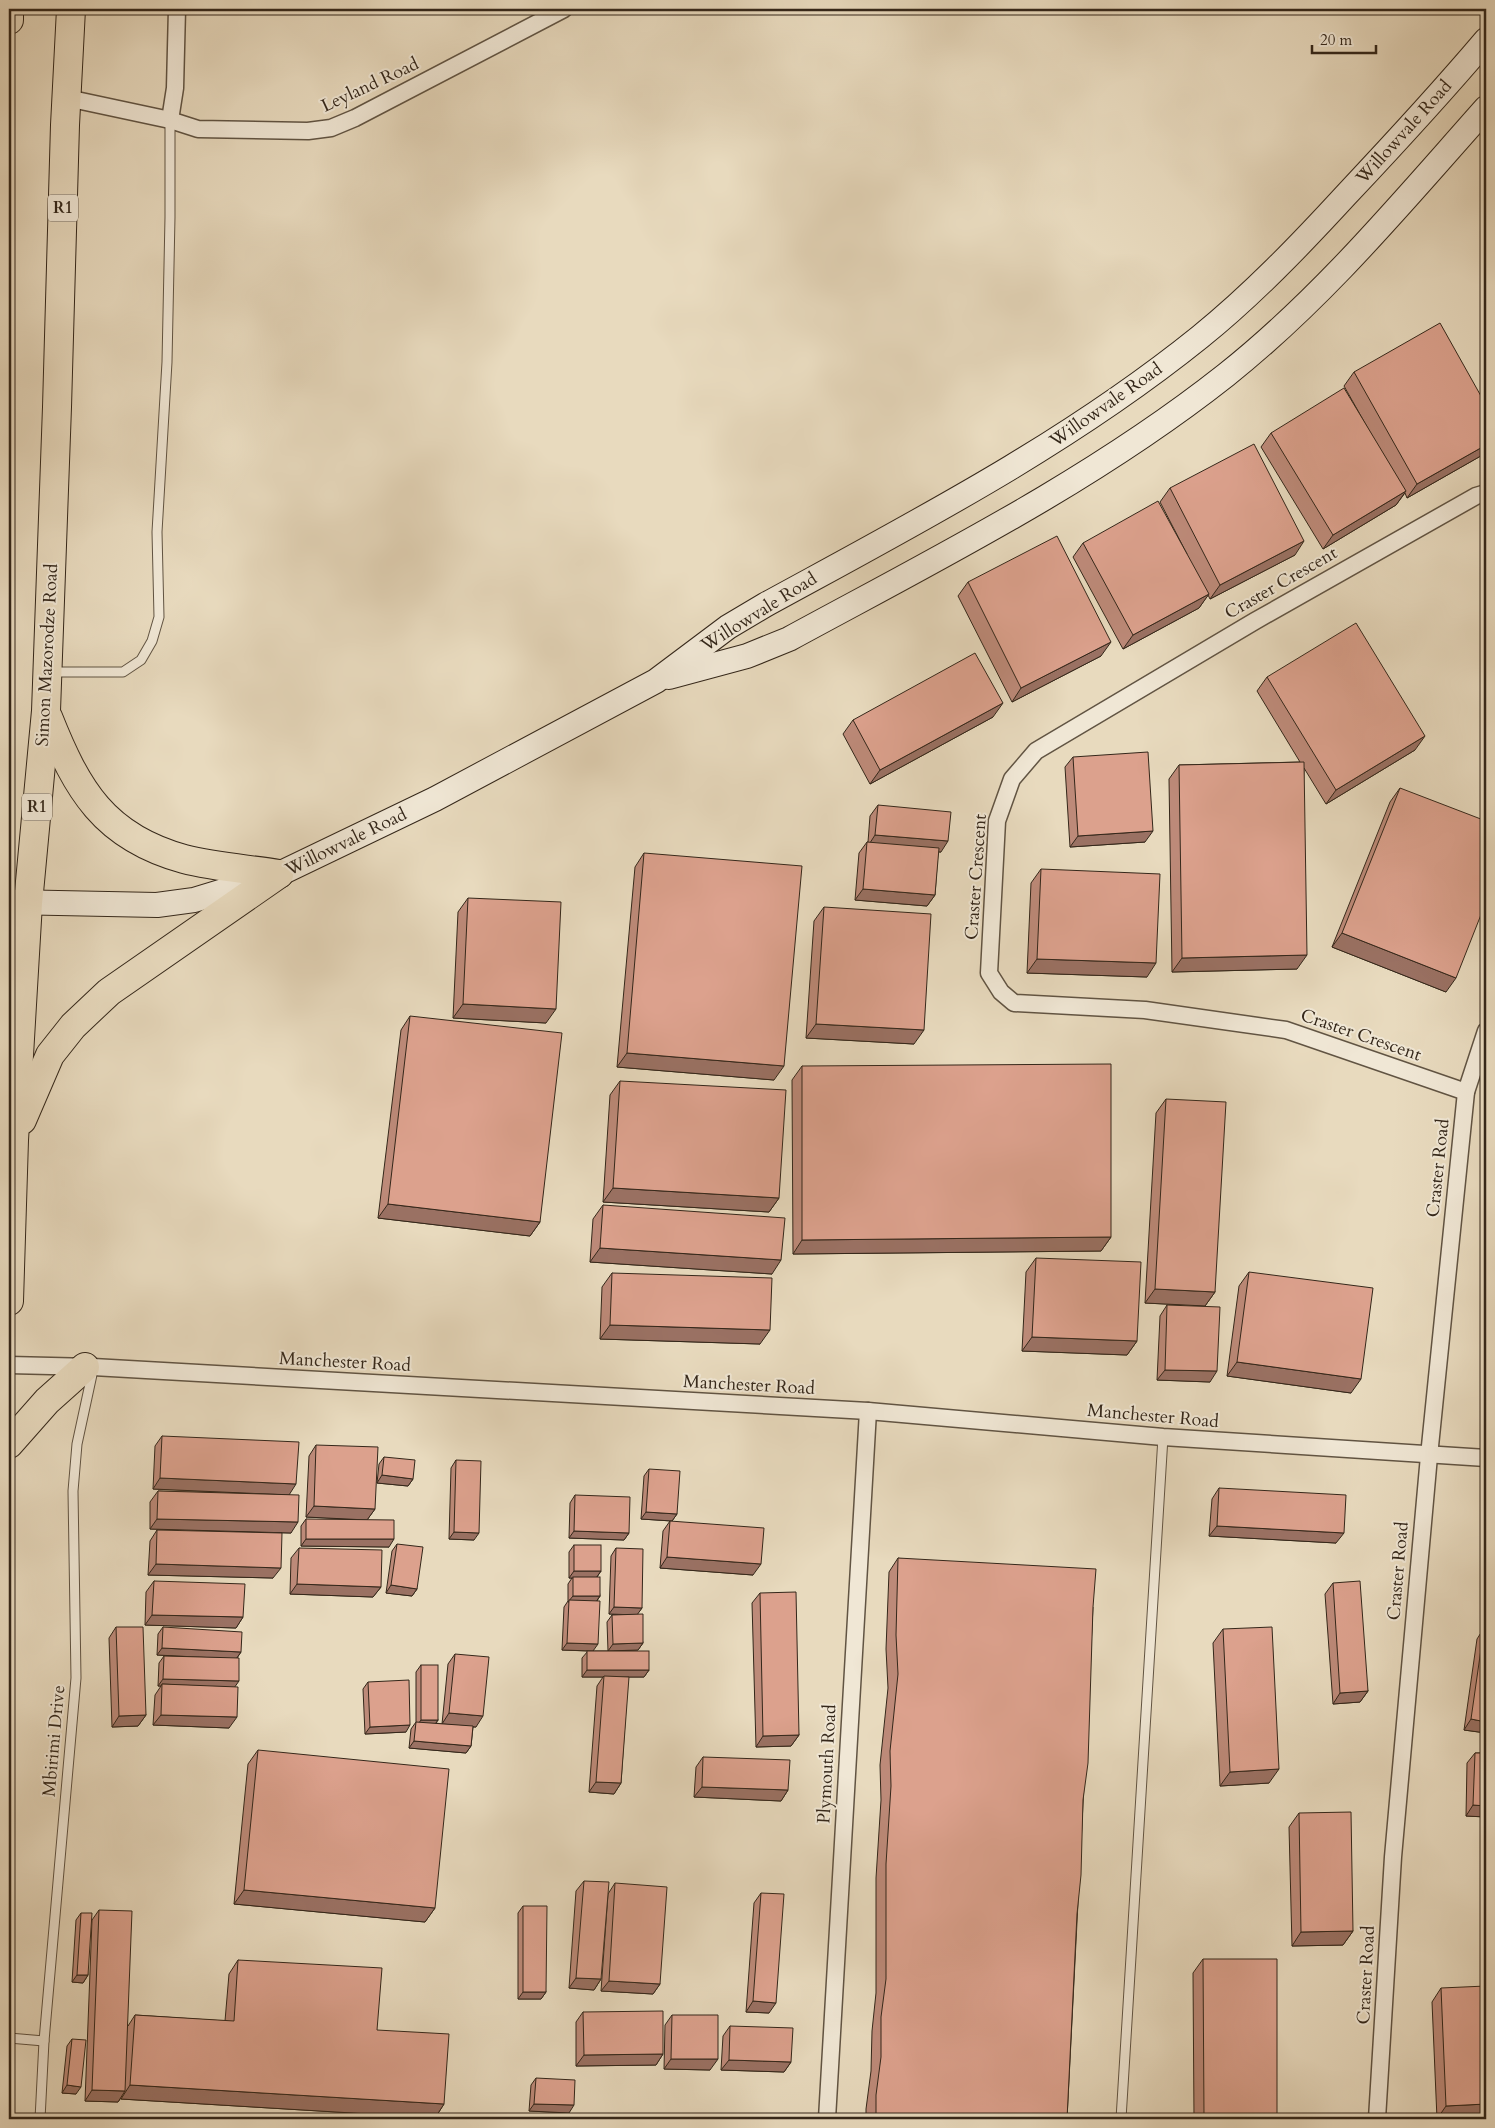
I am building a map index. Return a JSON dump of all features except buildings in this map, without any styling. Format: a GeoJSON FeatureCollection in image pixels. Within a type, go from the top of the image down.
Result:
{"type":"FeatureCollection","features":[{"type":"Feature","properties":{"kind":"highway"},"geometry":{"type":"LineString","coordinates":[[9,9],[9,20]]}},
{"type":"Feature","properties":{"kind":"highway","name":"Simon Mazorodze Road"},"geometry":{"type":"LineString","coordinates":[[9,1301],[19,902],[46,711],[71,9]]}},
{"type":"Feature","properties":{"kind":"highway"},"geometry":{"type":"LineString","coordinates":[[46,711],[63,756],[76,778],[96,806],[119,830],[150,848],[186,860],[279,874]]}},
{"type":"Feature","properties":{"kind":"highway"},"geometry":{"type":"LineString","coordinates":[[14,1140],[50,1055],[73,1026],[109,992],[279,874]]}},
{"type":"Feature","properties":{"kind":"highway"},"geometry":{"type":"LineString","coordinates":[[9,1444],[41,1408],[89,1367]]}},
{"type":"Feature","properties":{"kind":"main road","name":"Willowvale Road"},"geometry":{"type":"LineString","coordinates":[[19,902],[157,905],[194,900],[279,874],[435,800],[656,681],[728,627],[1023,462],[1113,402],[1200,337],[1255,289],[1310,234],[1486,40]]}},
{"type":"Feature","properties":{"kind":"main road","name":"Willowvale Road"},"geometry":{"type":"LineString","coordinates":[[656,681],[747,656],[789,639],[1045,499],[1132,442],[1226,375],[1287,321],[1351,257],[1486,108]]}},
{"type":"Feature","properties":{"kind":"street"},"geometry":{"type":"LineString","coordinates":[[170,120],[176,88],[177,9]]}},
{"type":"Feature","properties":{"kind":"street","name":"Leyland Road"},"geometry":{"type":"LineString","coordinates":[[67,98],[170,120],[198,129],[308,131],[331,128],[355,118],[564,9]]}},
{"type":"Feature","properties":{"kind":"street","name":"Craster Crescent"},"geometry":{"type":"LineString","coordinates":[[1466,1092],[1286,1030],[1146,1010],[1014,1003],[1000,992],[989,973],[997,821],[1012,779],[1036,750],[1264,616],[1476,496],[1486,493]]}},
{"type":"Feature","properties":{"kind":"street","name":"Craster Road"},"geometry":{"type":"LineString","coordinates":[[1377,2119],[1393,1857],[1428,1456],[1466,1092],[1486,1031]]}},
{"type":"Feature","properties":{"kind":"street","name":"Manchester Road"},"geometry":{"type":"LineString","coordinates":[[9,1365],[89,1367],[868,1411],[1163,1437],[1428,1456],[1486,1458]]}},
{"type":"Feature","properties":{"kind":"street","name":"Plymouth Road"},"geometry":{"type":"LineString","coordinates":[[827,2119],[868,1411]]}},
{"type":"Feature","properties":{"kind":"lane"},"geometry":{"type":"LineString","coordinates":[[47,672],[123,672],[141,660],[152,641],[159,617],[157,532],[167,362],[170,120]]}},
{"type":"Feature","properties":{"kind":"lane","name":"Mbirimi Drive"},"geometry":{"type":"LineString","coordinates":[[40,2119],[44,2041],[76,1678],[74,1472],[89,1367]]}},
{"type":"Feature","properties":{"kind":"lane"},"geometry":{"type":"LineString","coordinates":[[1121,2119],[1163,1437]]}},
{"type":"Feature","properties":{"kind":"lane"},"geometry":{"type":"LineString","coordinates":[[9,2038],[44,2041]]}}]}
